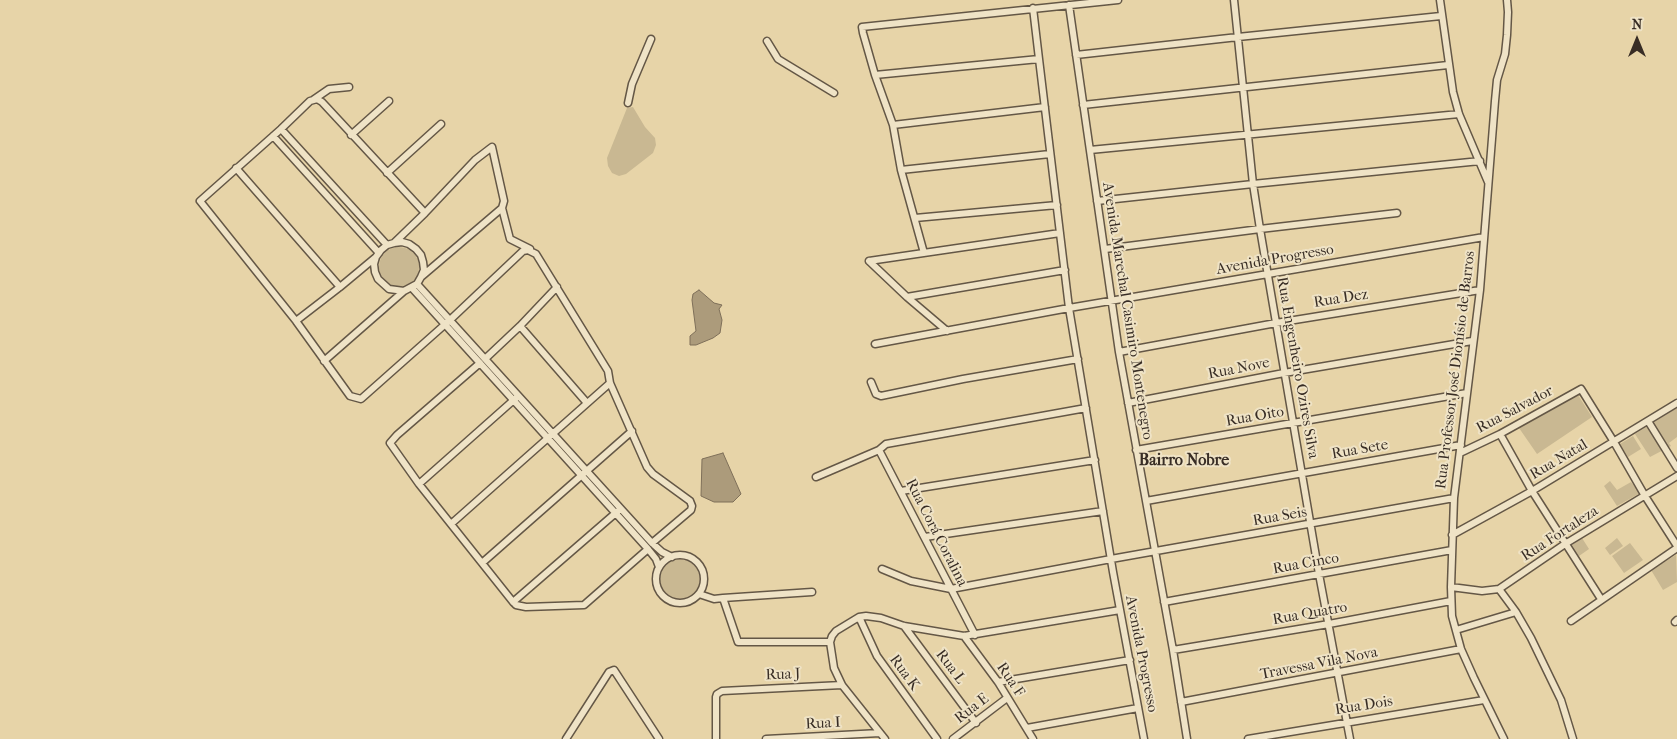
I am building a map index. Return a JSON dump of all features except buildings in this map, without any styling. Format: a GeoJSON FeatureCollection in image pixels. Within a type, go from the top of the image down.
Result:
{"type":"FeatureCollection","features":[{"type":"Feature","properties":{"kind":"street"},"geometry":{"type":"LineString","coordinates":[[924,253],[901,170],[893,125],[875,76],[862,33],[862,27],[1118,0]]}},
{"type":"Feature","properties":{"kind":"street","name":"Rua Engenheiro Ozires Silva"},"geometry":{"type":"LineString","coordinates":[[1234,0],[1253,184],[1260,229],[1319,574],[1350,739]]}},
{"type":"Feature","properties":{"kind":"street","name":"Rua Professor José Dionísio de Barros"},"geometry":{"type":"LineString","coordinates":[[1440,0],[1453,92],[1459,114],[1488,183],[1480,290],[1454,498],[1451,601],[1461,649],[1504,739]]}},
{"type":"Feature","properties":{"kind":"street"},"geometry":{"type":"LineString","coordinates":[[1488,183],[1497,80],[1507,35],[1508,12],[1506,0]]}},
{"type":"Feature","properties":{"kind":"street","name":"Avenida Marechal Casimiro Montenegro"},"geometry":{"type":"LineString","coordinates":[[1069,5],[1119,352],[1173,650],[1187,739]]}},
{"type":"Feature","properties":{"kind":"street","name":"Avenida Progresso"},"geometry":{"type":"LineString","coordinates":[[1033,8],[1069,308],[1108,544],[1144,739]]}},
{"type":"Feature","properties":{"kind":"street"},"geometry":{"type":"LineString","coordinates":[[1076,55],[1441,16]]}},
{"type":"Feature","properties":{"kind":"street"},"geometry":{"type":"LineString","coordinates":[[628,103],[632,84],[651,39]]}},
{"type":"Feature","properties":{"kind":"street"},"geometry":{"type":"LineString","coordinates":[[767,41],[778,59],[834,93]]}},
{"type":"Feature","properties":{"kind":"street"},"geometry":{"type":"LineString","coordinates":[[875,76],[1039,59]]}},
{"type":"Feature","properties":{"kind":"street"},"geometry":{"type":"LineString","coordinates":[[1084,105],[1448,65]]}},
{"type":"Feature","properties":{"kind":"street"},"geometry":{"type":"LineString","coordinates":[[349,87],[329,89],[313,100],[200,201],[296,321],[350,396],[361,398],[448,322],[523,251],[533,251]]}},
{"type":"Feature","properties":{"kind":"street"},"geometry":{"type":"LineString","coordinates":[[313,100],[316,99],[322,102],[425,213]]}},
{"type":"Feature","properties":{"kind":"street"},"geometry":{"type":"LineString","coordinates":[[351,135],[389,101]]}},
{"type":"Feature","properties":{"kind":"street"},"geometry":{"type":"LineString","coordinates":[[893,125],[1044,107]]}},
{"type":"Feature","properties":{"kind":"street"},"geometry":{"type":"LineString","coordinates":[[1090,150],[1459,114]]}},
{"type":"Feature","properties":{"kind":"street"},"geometry":{"type":"LineString","coordinates":[[387,173],[441,124]]}},
{"type":"Feature","properties":{"kind":"street"},"geometry":{"type":"LineString","coordinates":[[281,130],[387,245]]}},
{"type":"Feature","properties":{"kind":"street"},"geometry":{"type":"LineString","coordinates":[[273,136],[378,255]]}},
{"type":"Feature","properties":{"kind":"street"},"geometry":{"type":"LineString","coordinates":[[394,243],[476,160],[492,147],[504,201],[502,208],[510,239],[536,254],[557,287],[608,371],[610,383],[647,467],[653,474],[690,501],[692,506],[691,510],[584,605],[526,607],[512,602],[390,443],[483,361],[557,287]]}},
{"type":"Feature","properties":{"kind":"street"},"geometry":{"type":"LineString","coordinates":[[901,170],[1050,154]]}},
{"type":"Feature","properties":{"kind":"street"},"geometry":{"type":"LineString","coordinates":[[1097,202],[1480,161]]}},
{"type":"Feature","properties":{"kind":"street"},"geometry":{"type":"LineString","coordinates":[[236,168],[340,287]]}},
{"type":"Feature","properties":{"kind":"street"},"geometry":{"type":"LineString","coordinates":[[915,218],[1056,205]]}},
{"type":"Feature","properties":{"kind":"street"},"geometry":{"type":"LineString","coordinates":[[324,361],[404,291],[414,286],[421,277],[502,208]]}},
{"type":"Feature","properties":{"kind":"street"},"geometry":{"type":"LineString","coordinates":[[1105,249],[1397,213]]}},
{"type":"Feature","properties":{"kind":"street"},"geometry":{"type":"LineString","coordinates":[[947,331],[869,261],[1060,233]]}},
{"type":"Feature","properties":{"kind":"street","name":"Avenida Progresso"},"geometry":{"type":"LineString","coordinates":[[875,344],[1069,308],[1484,236]]}},
{"type":"Feature","properties":{"kind":"street"},"geometry":{"type":"LineString","coordinates":[[296,321],[340,287],[387,245],[402,242],[416,249],[421,255],[424,270],[421,277]]}},
{"type":"Feature","properties":{"kind":"street"},"geometry":{"type":"LineString","coordinates":[[378,255],[374,264],[378,279],[389,289],[404,291]]}},
{"type":"Feature","properties":{"kind":"street"},"geometry":{"type":"LineString","coordinates":[[907,297],[1064,270]]}},
{"type":"Feature","properties":{"kind":"street"},"geometry":{"type":"LineString","coordinates":[[414,286],[650,546],[659,567]]}},
{"type":"Feature","properties":{"kind":"street","name":"Rua Dez"},"geometry":{"type":"LineString","coordinates":[[1119,352],[1276,322],[1480,290]]}},
{"type":"Feature","properties":{"kind":"street"},"geometry":{"type":"LineString","coordinates":[[520,326],[587,403]]}},
{"type":"Feature","properties":{"kind":"street","name":"Rua Nove"},"geometry":{"type":"LineString","coordinates":[[1128,403],[1284,373],[1472,342]]}},
{"type":"Feature","properties":{"kind":"street"},"geometry":{"type":"LineString","coordinates":[[871,382],[876,394],[881,396],[963,379],[1078,359]]}},
{"type":"Feature","properties":{"kind":"street"},"geometry":{"type":"LineString","coordinates":[[451,524],[610,383]]}},
{"type":"Feature","properties":{"kind":"street","name":"Rua Salvador"},"geometry":{"type":"LineString","coordinates":[[1460,453],[1500,434],[1581,389],[1614,442]]}},
{"type":"Feature","properties":{"kind":"street","name":"Rua Oito"},"geometry":{"type":"LineString","coordinates":[[1136,450],[1467,393]]}},
{"type":"Feature","properties":{"kind":"street"},"geometry":{"type":"LineString","coordinates":[[420,484],[516,398]]}},
{"type":"Feature","properties":{"kind":"street","name":"Rua Natal"},"geometry":{"type":"LineString","coordinates":[[1452,535],[1532,491],[1677,404]]}},
{"type":"Feature","properties":{"kind":"street"},"geometry":{"type":"LineString","coordinates":[[816,477],[879,450],[886,444],[1086,408]]}},
{"type":"Feature","properties":{"kind":"street"},"geometry":{"type":"LineString","coordinates":[[1648,421],[1677,468]]}},
{"type":"Feature","properties":{"kind":"street"},"geometry":{"type":"LineString","coordinates":[[482,563],[632,431]]}},
{"type":"Feature","properties":{"kind":"street"},"geometry":{"type":"LineString","coordinates":[[1500,434],[1532,491],[1601,599]]}},
{"type":"Feature","properties":{"kind":"street"},"geometry":{"type":"LineString","coordinates":[[1571,621],[1677,547],[1614,442]]}},
{"type":"Feature","properties":{"kind":"street","name":"Rua Sete"},"geometry":{"type":"LineString","coordinates":[[1146,501],[1461,445]]}},
{"type":"Feature","properties":{"kind":"street","name":"Rua Corá Coralina"},"geometry":{"type":"LineString","coordinates":[[879,450],[975,635]]}},
{"type":"Feature","properties":{"kind":"street"},"geometry":{"type":"LineString","coordinates":[[901,491],[1095,460]]}},
{"type":"Feature","properties":{"kind":"street","name":"Rua Fortaleza"},"geometry":{"type":"LineString","coordinates":[[1451,586],[1482,591],[1499,588],[1565,544],[1677,476]]}},
{"type":"Feature","properties":{"kind":"street","name":"Rua Seis"},"geometry":{"type":"LineString","coordinates":[[952,589],[1454,498]]}},
{"type":"Feature","properties":{"kind":"street"},"geometry":{"type":"LineString","coordinates":[[512,602],[618,510]]}},
{"type":"Feature","properties":{"kind":"street"},"geometry":{"type":"LineString","coordinates":[[925,537],[1103,511]]}},
{"type":"Feature","properties":{"kind":"street"},"geometry":{"type":"LineString","coordinates":[[650,546],[672,557]]}},
{"type":"Feature","properties":{"kind":"street","name":"Rua Cinco"},"geometry":{"type":"LineString","coordinates":[[1164,602],[1452,550]]}},
{"type":"Feature","properties":{"kind":"street"},"geometry":{"type":"LineString","coordinates":[[688,556],[696,560],[701,567],[704,583],[699,594],[689,602],[672,602],[665,598],[657,584],[656,575],[659,567],[672,557],[688,556]]}},
{"type":"Feature","properties":{"kind":"street"},"geometry":{"type":"LineString","coordinates":[[882,569],[912,581],[952,589]]}},
{"type":"Feature","properties":{"kind":"street"},"geometry":{"type":"LineString","coordinates":[[1499,588],[1516,612],[1561,700],[1573,739]]}},
{"type":"Feature","properties":{"kind":"street"},"geometry":{"type":"LineString","coordinates":[[699,594],[714,599],[812,592]]}},
{"type":"Feature","properties":{"kind":"street"},"geometry":{"type":"LineString","coordinates":[[723,598],[738,642],[830,642]]}},
{"type":"Feature","properties":{"kind":"street","name":"Rua Quatro"},"geometry":{"type":"LineString","coordinates":[[1173,650],[1451,601]]}},
{"type":"Feature","properties":{"kind":"street"},"geometry":{"type":"LineString","coordinates":[[883,736],[842,685],[834,668],[830,642],[836,631],[859,618],[866,616],[888,620],[904,626],[964,636],[1120,610]]}},
{"type":"Feature","properties":{"kind":"street"},"geometry":{"type":"LineString","coordinates":[[1456,630],[1516,612]]}},
{"type":"Feature","properties":{"kind":"street","name":"Rua K"},"geometry":{"type":"LineString","coordinates":[[859,618],[877,656],[937,739]]}},
{"type":"Feature","properties":{"kind":"street","name":"Rua L"},"geometry":{"type":"LineString","coordinates":[[904,626],[976,722]]}},
{"type":"Feature","properties":{"kind":"street","name":"Rua F"},"geometry":{"type":"LineString","coordinates":[[964,636],[998,682],[1033,739]]}},
{"type":"Feature","properties":{"kind":"street","name":"Travessa Vila Nova"},"geometry":{"type":"LineString","coordinates":[[1181,702],[1461,649]]}},
{"type":"Feature","properties":{"kind":"street"},"geometry":{"type":"LineString","coordinates":[[998,682],[1130,660]]}},
{"type":"Feature","properties":{"kind":"street"},"geometry":{"type":"LineString","coordinates":[[566,739],[609,672],[614,670],[659,739]]}},
{"type":"Feature","properties":{"kind":"street","name":"Rua J"},"geometry":{"type":"LineString","coordinates":[[716,739],[716,697],[719,692],[726,690],[842,685]]}},
{"type":"Feature","properties":{"kind":"street","name":"Rua E"},"geometry":{"type":"LineString","coordinates":[[953,739],[1007,698]]}},
{"type":"Feature","properties":{"kind":"street","name":"Rua Dois"},"geometry":{"type":"LineString","coordinates":[[1248,739],[1484,700]]}},
{"type":"Feature","properties":{"kind":"street"},"geometry":{"type":"LineString","coordinates":[[1027,728],[1138,708]]}},
{"type":"Feature","properties":{"kind":"street","name":"Rua I"},"geometry":{"type":"LineString","coordinates":[[766,739],[883,736]]}},
{"type":"Feature","properties":{"kind":"shaded area"},"geometry":{"type":"Polygon","coordinates":[[[633,107],[645,127],[655,138],[656,145],[653,153],[626,174],[619,176],[612,173],[608,166],[607,158],[627,108],[633,107]]]}},
{"type":"Feature","properties":{"kind":"shaded area"},"geometry":{"type":"Polygon","coordinates":[[[395,247],[403,247],[410,250],[416,256],[419,267],[416,278],[410,284],[403,287],[395,287],[388,284],[382,278],[379,271],[379,263],[382,256],[388,250],[395,247]]]}},
{"type":"Feature","properties":{"kind":"shaded area"},"geometry":{"type":"Polygon","coordinates":[[[699,290],[714,303],[722,305],[719,309],[722,320],[720,333],[696,345],[690,345],[690,336],[696,331],[692,300],[693,294],[699,290]]]}},
{"type":"Feature","properties":{"kind":"shaded area"},"geometry":{"type":"Polygon","coordinates":[[[1578,395],[1592,417],[1537,454],[1519,428],[1578,395]]]}},
{"type":"Feature","properties":{"kind":"shaded area"},"geometry":{"type":"Polygon","coordinates":[[[1677,408],[1677,437],[1669,443],[1671,446],[1650,457],[1635,434],[1677,408]]]}},
{"type":"Feature","properties":{"kind":"shaded area"},"geometry":{"type":"Polygon","coordinates":[[[1633,436],[1641,449],[1628,457],[1620,444],[1633,436]]]}},
{"type":"Feature","properties":{"kind":"shaded area"},"geometry":{"type":"Polygon","coordinates":[[[723,453],[741,494],[733,502],[714,502],[701,496],[702,459],[723,453]]]}},
{"type":"Feature","properties":{"kind":"shaded area"},"geometry":{"type":"Polygon","coordinates":[[[1610,481],[1617,490],[1631,482],[1640,493],[1617,506],[1604,486],[1610,481]]]}},
{"type":"Feature","properties":{"kind":"shaded area"},"geometry":{"type":"Polygon","coordinates":[[[1582,538],[1589,549],[1579,556],[1572,545],[1582,538]]]}},
{"type":"Feature","properties":{"kind":"shaded area"},"geometry":{"type":"Polygon","coordinates":[[[1617,538],[1623,546],[1610,555],[1605,548],[1617,538]]]}},
{"type":"Feature","properties":{"kind":"shaded area"},"geometry":{"type":"Polygon","coordinates":[[[1630,543],[1643,560],[1624,573],[1612,556],[1630,543]]]}},
{"type":"Feature","properties":{"kind":"shaded area"},"geometry":{"type":"Polygon","coordinates":[[[1676,555],[1677,582],[1663,590],[1651,570],[1676,555]]]}},
{"type":"Feature","properties":{"kind":"shaded area"},"geometry":{"type":"Polygon","coordinates":[[[684,559],[691,562],[697,568],[700,579],[699,587],[691,596],[684,599],[676,599],[669,596],[661,587],[660,575],[663,568],[672,560],[684,559]]]}},
{"type":"Feature","properties":{"kind":"district","name":"Bairro Nobre"},"geometry":{"type":"Point","coordinates":[1184,461]}}]}
